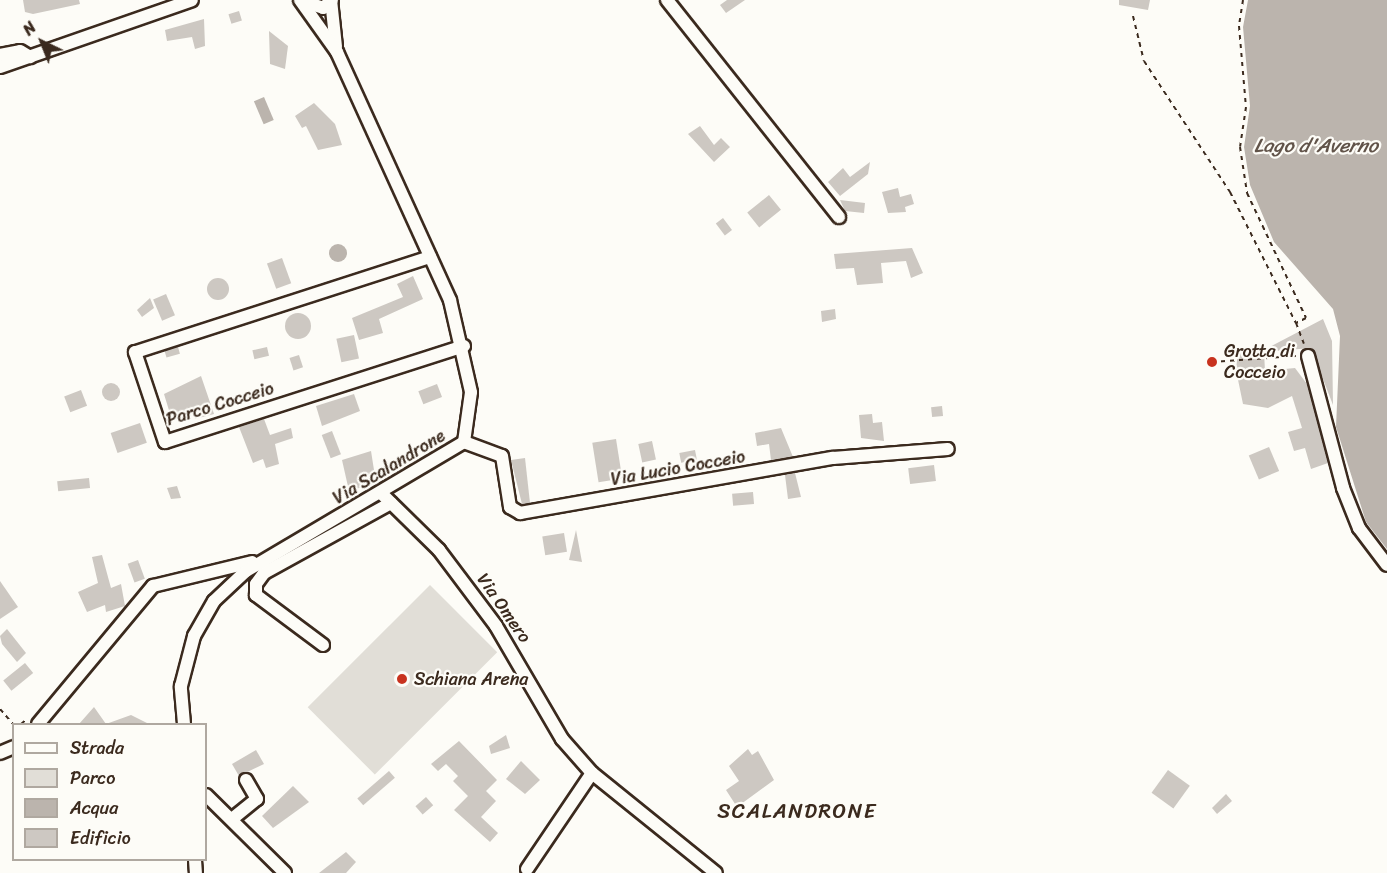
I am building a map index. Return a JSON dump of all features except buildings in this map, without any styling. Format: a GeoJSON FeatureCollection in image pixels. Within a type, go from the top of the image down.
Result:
{"type":"FeatureCollection","features":[{"type":"Feature","properties":{"kind":"street"},"geometry":{"type":"LineString","coordinates":[[0,67],[192,0]]}},
{"type":"Feature","properties":{"kind":"street"},"geometry":{"type":"LineString","coordinates":[[301,0],[313,3],[331,1],[337,52]]}},
{"type":"Feature","properties":{"kind":"street"},"geometry":{"type":"LineString","coordinates":[[301,0],[337,52]]}},
{"type":"Feature","properties":{"kind":"street"},"geometry":{"type":"LineString","coordinates":[[667,0],[839,217]]}},
{"type":"Feature","properties":{"kind":"street"},"geometry":{"type":"LineString","coordinates":[[313,3],[323,31]]}},
{"type":"Feature","properties":{"kind":"street"},"geometry":{"type":"LineString","coordinates":[[0,55],[20,51],[30,57]]}},
{"type":"Feature","properties":{"kind":"street","name":"Via Scalandrone"},"geometry":{"type":"LineString","coordinates":[[184,723],[181,686],[194,636],[214,602],[270,556],[382,494],[464,442],[471,392],[464,346],[430,257],[337,52]]}},
{"type":"Feature","properties":{"kind":"street","name":"Parco Cocceio"},"geometry":{"type":"LineString","coordinates":[[430,257],[135,352],[165,442],[464,346]]}},
{"type":"Feature","properties":{"kind":"street"},"geometry":{"type":"LineString","coordinates":[[1308,356],[1343,488],[1359,528],[1387,565]]}},
{"type":"Feature","properties":{"kind":"street","name":"Via Lucio Cocceio"},"geometry":{"type":"LineString","coordinates":[[464,442],[502,456],[510,507],[520,513],[833,458],[948,449]]}},
{"type":"Feature","properties":{"kind":"street","name":"Via Omero"},"geometry":{"type":"LineString","coordinates":[[382,494],[439,550],[496,626],[562,739],[592,773],[716,873]]}},
{"type":"Feature","properties":{"kind":"street"},"geometry":{"type":"LineString","coordinates":[[323,645],[256,595],[256,584],[264,573],[392,503]]}},
{"type":"Feature","properties":{"kind":"street"},"geometry":{"type":"LineString","coordinates":[[39,723],[153,586],[270,556]]}},
{"type":"Feature","properties":{"kind":"street"},"geometry":{"type":"LineString","coordinates":[[527,869],[592,773]]}},
{"type":"Feature","properties":{"kind":"street"},"geometry":{"type":"LineString","coordinates":[[232,819],[257,799],[246,780]]}},
{"type":"Feature","properties":{"kind":"street"},"geometry":{"type":"LineString","coordinates":[[207,796],[285,873]]}},
{"type":"Feature","properties":{"kind":"path"},"geometry":{"type":"LineString","coordinates":[[1243,0],[1239,26],[1246,107],[1240,147],[1247,193],[1306,318],[1296,323]]}},
{"type":"Feature","properties":{"kind":"path"},"geometry":{"type":"LineString","coordinates":[[1134,15],[1144,62],[1230,192],[1296,323],[1308,356],[1212,362]]}},
{"type":"Feature","properties":{"kind":"path"},"geometry":{"type":"LineString","coordinates":[[0,709],[12,723]]}},
{"type":"Feature","properties":{"kind":"green space","name":"Schiana Arena"},"geometry":{"type":"Polygon","coordinates":[[[430,585],[497,652],[375,775],[308,707],[430,585]]]}},
{"type":"Feature","properties":{"kind":"water","name":"Lago d'Averno"},"geometry":{"type":"Polygon","coordinates":[[[1248,0],[1387,0],[1387,549],[1366,522],[1336,427],[1340,336],[1333,309],[1274,242],[1250,185],[1244,147],[1250,106],[1243,27],[1248,0]]]}},
{"type":"Feature","properties":{"kind":"water"},"geometry":{"type":"Polygon","coordinates":[[[264,97],[274,120],[264,124],[254,101],[264,97]]]}},
{"type":"Feature","properties":{"kind":"water"},"geometry":{"type":"Polygon","coordinates":[[[338,244],[344,247],[347,253],[344,259],[338,262],[332,259],[329,253],[332,247],[338,244]]]}},
{"type":"Feature","properties":{"kind":"place","name":"Grotta di Cocceio"},"geometry":{"type":"Point","coordinates":[1212,362]}},
{"type":"Feature","properties":{"kind":"place","name":"Schiana Arena"},"geometry":{"type":"Point","coordinates":[402,679]}},
{"type":"Feature","properties":{"kind":"district","name":"SCALANDRONE"},"geometry":{"type":"Point","coordinates":[797,811]}}]}
